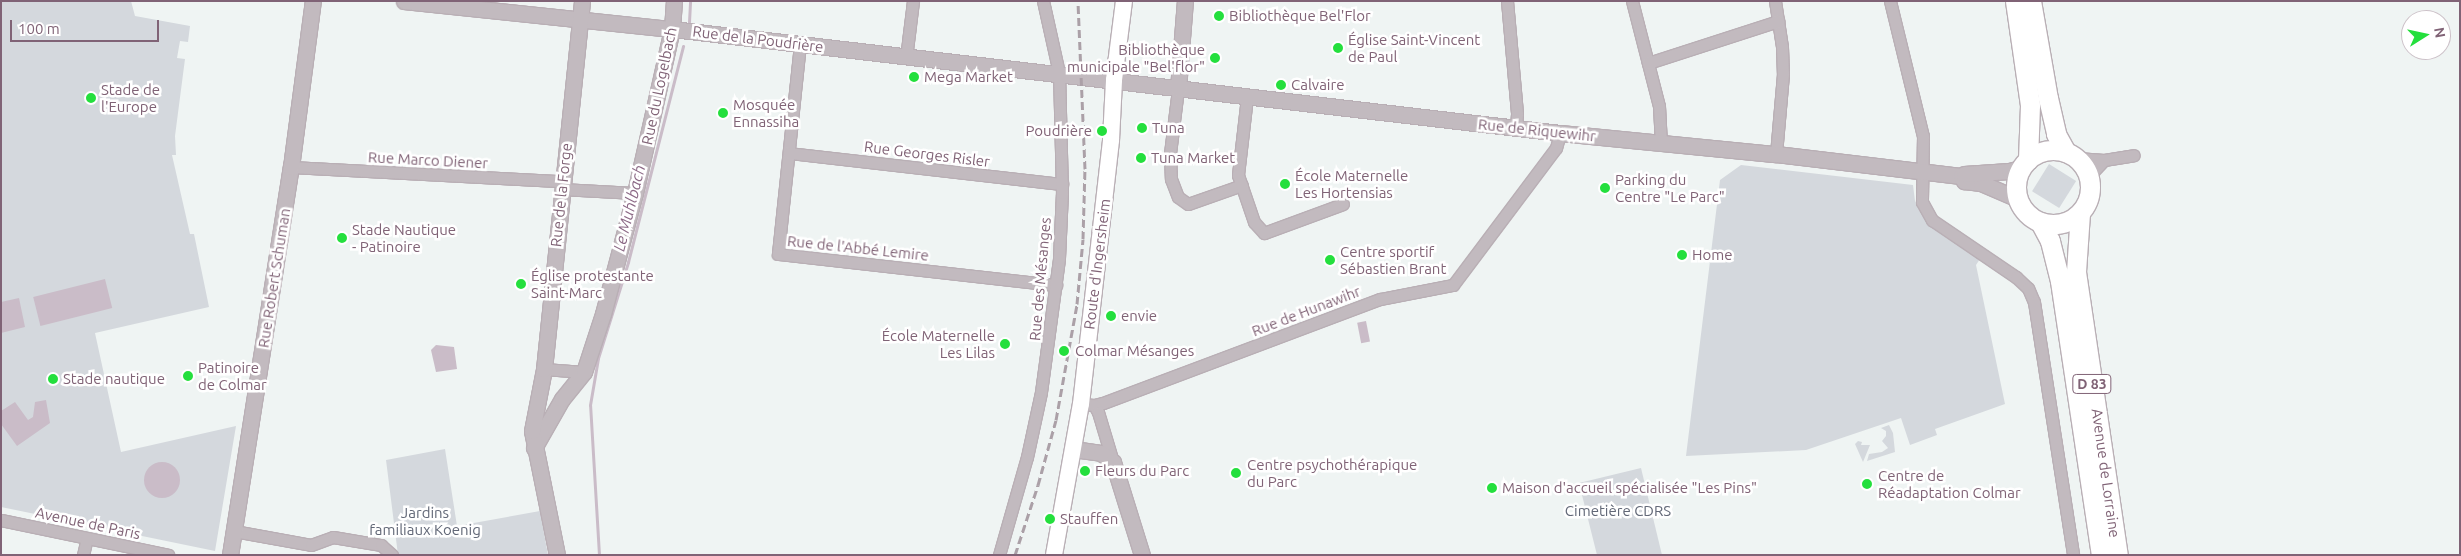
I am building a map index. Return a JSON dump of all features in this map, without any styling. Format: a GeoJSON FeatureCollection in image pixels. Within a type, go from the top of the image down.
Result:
{"type":"FeatureCollection","features":[{"type":"Feature","properties":{"kind":"main road","name":"Route d'Ingersheim"},"geometry":{"type":"LineString","coordinates":[[1054,555],[1073,449],[1088,404],[1111,140],[1114,80],[1124,1]]}},
{"type":"Feature","properties":{"kind":"main road"},"geometry":{"type":"LineString","coordinates":[[2015,1],[2030,99],[2025,164],[2016,188],[2018,198]]}},
{"type":"Feature","properties":{"kind":"main road"},"geometry":{"type":"LineString","coordinates":[[2031,1],[2056,134],[2089,176]]}},
{"type":"Feature","properties":{"kind":"main road"},"geometry":{"type":"LineString","coordinates":[[2025,164],[2034,155],[2050,150],[2071,155]]}},
{"type":"Feature","properties":{"kind":"main road","name":"Avenue de Lorraine"},"geometry":{"type":"LineString","coordinates":[[2089,176],[2090,196],[2080,213],[2076,272],[2118,555]]}},
{"type":"Feature","properties":{"kind":"main road","name":"Avenue de Lorraine"},"geometry":{"type":"LineString","coordinates":[[2018,198],[2027,213],[2040,222],[2050,242],[2060,281],[2101,555]]}},
{"type":"Feature","properties":{"kind":"main road"},"geometry":{"type":"LineString","coordinates":[[2040,222],[2062,224],[2080,213]]}},
{"type":"Feature","properties":{"kind":"street","name":"Rue Robert Schuman"},"geometry":{"type":"LineString","coordinates":[[230,555],[292,167],[314,1]]}},
{"type":"Feature","properties":{"kind":"street","name":"Rue de la Poudrière"},"geometry":{"type":"LineString","coordinates":[[404,1],[672,29],[906,58],[1114,80]]}},
{"type":"Feature","properties":{"kind":"street","name":"Rue de la Forge"},"geometry":{"type":"LineString","coordinates":[[534,448],[532,431],[544,368],[582,1]]}},
{"type":"Feature","properties":{"kind":"street","name":"Rue du Logelbach"},"geometry":{"type":"LineString","coordinates":[[534,448],[562,399],[584,372],[603,314],[635,193],[672,29],[674,1]]}},
{"type":"Feature","properties":{"kind":"street"},"geometry":{"type":"LineString","coordinates":[[906,58],[913,1]]}},
{"type":"Feature","properties":{"kind":"street","name":"Rue des Mésanges"},"geometry":{"type":"LineString","coordinates":[[999,555],[1027,458],[1041,392],[1056,285],[1062,184],[1059,73],[1043,1]]}},
{"type":"Feature","properties":{"kind":"street"},"geometry":{"type":"LineString","coordinates":[[1185,1],[1178,89],[1170,153],[1171,179],[1178,197],[1188,204],[1242,185]]}},
{"type":"Feature","properties":{"kind":"street"},"geometry":{"type":"LineString","coordinates":[[1507,1],[1517,114],[1516,128]]}},
{"type":"Feature","properties":{"kind":"street"},"geometry":{"type":"LineString","coordinates":[[1632,1],[1659,106],[1662,143]]}},
{"type":"Feature","properties":{"kind":"street"},"geometry":{"type":"LineString","coordinates":[[1775,1],[1783,74],[1776,154]]}},
{"type":"Feature","properties":{"kind":"street"},"geometry":{"type":"LineString","coordinates":[[1890,1],[1923,136],[1922,202],[1932,220],[2016,277],[2028,288],[2034,302],[2073,555]]}},
{"type":"Feature","properties":{"kind":"street"},"geometry":{"type":"LineString","coordinates":[[1648,63],[1778,20]]}},
{"type":"Feature","properties":{"kind":"street","name":"Rue de l'Abbé Lemire"},"geometry":{"type":"LineString","coordinates":[[800,44],[778,254],[1056,285]]}},
{"type":"Feature","properties":{"kind":"street","name":"Rue de Riquewihr"},"geometry":{"type":"LineString","coordinates":[[1114,80],[1560,133],[1776,154],[1961,176],[1967,173],[2009,171],[2025,164]]}},
{"type":"Feature","properties":{"kind":"street"},"geometry":{"type":"LineString","coordinates":[[1247,97],[1238,175],[1254,222],[1264,233],[1343,204]]}},
{"type":"Feature","properties":{"kind":"street","name":"Rue de Hunawihr"},"geometry":{"type":"LineString","coordinates":[[1088,404],[1274,339],[1380,299],[1453,285],[1556,148],[1560,133]]}},
{"type":"Feature","properties":{"kind":"street","name":"Rue Georges Risler"},"geometry":{"type":"LineString","coordinates":[[790,153],[1062,184]]}},
{"type":"Feature","properties":{"kind":"street"},"geometry":{"type":"LineString","coordinates":[[2071,155],[2104,160],[2134,155]]}},
{"type":"Feature","properties":{"kind":"street"},"geometry":{"type":"LineString","coordinates":[[2089,176],[2104,160]]}},
{"type":"Feature","properties":{"kind":"street","name":"Rue Marco Diener"},"geometry":{"type":"LineString","coordinates":[[292,167],[462,176],[635,193]]}},
{"type":"Feature","properties":{"kind":"street","name":"Rue de Riquewihr"},"geometry":{"type":"LineString","coordinates":[[1961,176],[1964,181],[1981,183],[2018,198]]}},
{"type":"Feature","properties":{"kind":"street"},"geometry":{"type":"LineString","coordinates":[[544,368],[584,372]]}},
{"type":"Feature","properties":{"kind":"street"},"geometry":{"type":"LineString","coordinates":[[1088,404],[1098,412],[1142,555]]}},
{"type":"Feature","properties":{"kind":"street"},"geometry":{"type":"LineString","coordinates":[[534,448],[557,555]]}},
{"type":"Feature","properties":{"kind":"street"},"geometry":{"type":"LineString","coordinates":[[1073,449],[1101,453],[1113,462]]}},
{"type":"Feature","properties":{"kind":"street","name":"Avenue de Paris"},"geometry":{"type":"LineString","coordinates":[[1,520],[168,555]]}},
{"type":"Feature","properties":{"kind":"street"},"geometry":{"type":"LineString","coordinates":[[234,531],[312,545],[333,537],[381,545],[392,555]]}},
{"type":"Feature","properties":{"kind":"street"},"geometry":{"type":"LineString","coordinates":[[84,555],[87,538]]}},
{"type":"Feature","properties":{"kind":"green space"},"geometry":{"type":"Polygon","coordinates":[[[1,1],[131,1],[135,16],[190,26],[188,42],[180,41],[177,58],[185,59],[175,136],[176,155],[172,155],[190,234],[194,234],[209,307],[95,333],[121,452],[236,426],[215,551],[1,507],[1,1]]]}},
{"type":"Feature","properties":{"kind":"green space"},"geometry":{"type":"Polygon","coordinates":[[[2049,164],[2076,181],[2059,208],[2032,191],[2049,164]]]}},
{"type":"Feature","properties":{"kind":"green space"},"geometry":{"type":"Polygon","coordinates":[[[1741,165],[1913,185],[1915,201],[1928,224],[1980,259],[1976,265],[2005,404],[1935,429],[1937,435],[1910,445],[1901,418],[1806,450],[1686,456],[1720,180],[1741,165]]]}},
{"type":"Feature","properties":{"kind":"green space"},"geometry":{"type":"Polygon","coordinates":[[[1889,425],[1893,433],[1895,452],[1867,461],[1869,454],[1882,452],[1888,448],[1882,441],[1886,436],[1886,431],[1881,428],[1889,425]]]}},
{"type":"Feature","properties":{"kind":"green space"},"geometry":{"type":"Polygon","coordinates":[[[1858,441],[1862,442],[1861,445],[1870,445],[1863,462],[1855,444],[1858,441]]]}},
{"type":"Feature","properties":{"kind":"green space","name":"Jardins familiaux Koenig"},"geometry":{"type":"Polygon","coordinates":[[[445,449],[457,526],[540,511],[548,555],[398,555],[386,460],[445,449]]]}},
{"type":"Feature","properties":{"kind":"green space","name":"Cimetière CDRS"},"geometry":{"type":"Polygon","coordinates":[[[1641,468],[1662,555],[1597,555],[1579,483],[1641,468]]]}},
{"type":"Feature","properties":{"kind":"shaded area"},"geometry":{"type":"Polygon","coordinates":[[[105,279],[112,308],[40,326],[33,297],[105,279]]]}},
{"type":"Feature","properties":{"kind":"shaded area"},"geometry":{"type":"Polygon","coordinates":[[[19,298],[25,327],[1,333],[1,302],[19,298]]]}},
{"type":"Feature","properties":{"kind":"shaded area"},"geometry":{"type":"Polygon","coordinates":[[[1366,321],[1370,342],[1361,343],[1357,323],[1366,321]]]}},
{"type":"Feature","properties":{"kind":"shaded area"},"geometry":{"type":"Polygon","coordinates":[[[436,345],[454,347],[457,369],[436,372],[431,350],[436,345]]]}},
{"type":"Feature","properties":{"kind":"shaded area"},"geometry":{"type":"Polygon","coordinates":[[[46,400],[50,423],[17,446],[1,424],[1,411],[15,402],[28,420],[33,417],[35,402],[46,400]]]}},
{"type":"Feature","properties":{"kind":"shaded area"},"geometry":{"type":"Polygon","coordinates":[[[162,462],[169,463],[175,467],[179,473],[179,487],[175,493],[169,497],[162,498],[155,497],[149,493],[145,487],[144,480],[145,473],[149,467],[155,463],[162,462]]]}},
{"type":"Feature","properties":{"kind":"waterway","name":"Le Muhlbach"},"geometry":{"type":"LineString","coordinates":[[689,22],[690,1]]}},
{"type":"Feature","properties":{"kind":"waterway","name":"Le Muhlbach"},"geometry":{"type":"LineString","coordinates":[[599,555],[590,405],[598,358],[628,262],[683,46]]}},
{"type":"Feature","properties":{"kind":"railway"},"geometry":{"type":"LineString","coordinates":[[1015,555],[1038,485],[1056,420],[1077,304],[1083,239],[1085,169],[1078,1]]}},
{"type":"Feature","properties":{"kind":"place","name":"Bibliothèque Bel'Flor"},"geometry":{"type":"Point","coordinates":[1219,16]}},
{"type":"Feature","properties":{"kind":"place","name":"Église Saint-Vincent de Paul"},"geometry":{"type":"Point","coordinates":[1338,48]}},
{"type":"Feature","properties":{"kind":"place","name":"Bibliothèque municipale \"Bel'flor\""},"geometry":{"type":"Point","coordinates":[1215,58]}},
{"type":"Feature","properties":{"kind":"place","name":"Mega Market"},"geometry":{"type":"Point","coordinates":[914,77]}},
{"type":"Feature","properties":{"kind":"place","name":"Calvaire"},"geometry":{"type":"Point","coordinates":[1281,85]}},
{"type":"Feature","properties":{"kind":"place","name":"Stade de l'Europe"},"geometry":{"type":"Point","coordinates":[91,98]}},
{"type":"Feature","properties":{"kind":"place","name":"Mosquée Ennassiha"},"geometry":{"type":"Point","coordinates":[723,113]}},
{"type":"Feature","properties":{"kind":"place","name":"Tuna"},"geometry":{"type":"Point","coordinates":[1142,128]}},
{"type":"Feature","properties":{"kind":"place","name":"Poudrière"},"geometry":{"type":"Point","coordinates":[1102,131]}},
{"type":"Feature","properties":{"kind":"place","name":"Tuna Market"},"geometry":{"type":"Point","coordinates":[1141,158]}},
{"type":"Feature","properties":{"kind":"place","name":"École Maternelle Les Hortensias"},"geometry":{"type":"Point","coordinates":[1285,184]}},
{"type":"Feature","properties":{"kind":"place","name":"Parking du Centre \"Le Parc\""},"geometry":{"type":"Point","coordinates":[1605,188]}},
{"type":"Feature","properties":{"kind":"place","name":"Stade Nautique - Patinoire"},"geometry":{"type":"Point","coordinates":[342,238]}},
{"type":"Feature","properties":{"kind":"place","name":"Home"},"geometry":{"type":"Point","coordinates":[1682,255]}},
{"type":"Feature","properties":{"kind":"place","name":"Centre sportif Sébastien Brant"},"geometry":{"type":"Point","coordinates":[1330,260]}},
{"type":"Feature","properties":{"kind":"place","name":"Église protestante Saint-Marc"},"geometry":{"type":"Point","coordinates":[521,284]}},
{"type":"Feature","properties":{"kind":"place","name":"envie"},"geometry":{"type":"Point","coordinates":[1111,316]}},
{"type":"Feature","properties":{"kind":"place","name":"École Maternelle Les Lilas"},"geometry":{"type":"Point","coordinates":[1005,344]}},
{"type":"Feature","properties":{"kind":"place","name":"Colmar Mésanges"},"geometry":{"type":"Point","coordinates":[1064,351]}},
{"type":"Feature","properties":{"kind":"place","name":"Patinoire de Colmar"},"geometry":{"type":"Point","coordinates":[188,376]}},
{"type":"Feature","properties":{"kind":"place","name":"Stade nautique"},"geometry":{"type":"Point","coordinates":[53,379]}},
{"type":"Feature","properties":{"kind":"place","name":"Fleurs du Parc"},"geometry":{"type":"Point","coordinates":[1085,471]}},
{"type":"Feature","properties":{"kind":"place","name":"Centre psychothérapique du Parc"},"geometry":{"type":"Point","coordinates":[1236,473]}},
{"type":"Feature","properties":{"kind":"place","name":"Centre de Réadaptation Colmar"},"geometry":{"type":"Point","coordinates":[1867,484]}},
{"type":"Feature","properties":{"kind":"place","name":"Maison d'accueil spécialisée \"Les Pins\""},"geometry":{"type":"Point","coordinates":[1492,488]}},
{"type":"Feature","properties":{"kind":"place","name":"Stauffen"},"geometry":{"type":"Point","coordinates":[1050,519]}}]}
